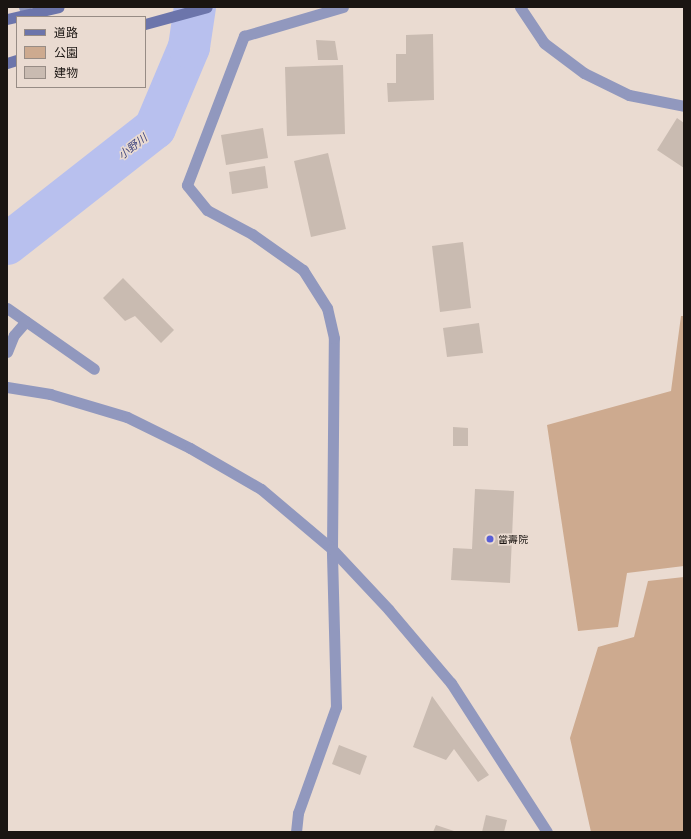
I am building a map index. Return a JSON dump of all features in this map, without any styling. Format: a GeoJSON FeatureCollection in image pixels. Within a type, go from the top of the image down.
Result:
{"type":"FeatureCollection","features":[{"type":"Feature","properties":{"kind":"main road"},"geometry":{"type":"LineString","coordinates":[[7,19],[26,11],[59,7]]}},
{"type":"Feature","properties":{"kind":"main road"},"geometry":{"type":"LineString","coordinates":[[146,24],[207,7]]}},
{"type":"Feature","properties":{"kind":"street"},"geometry":{"type":"LineString","coordinates":[[296,832],[298,813],[336,707],[332,549],[336,378],[334,338],[327,308],[303,270],[252,234],[208,210],[187,185],[244,36],[343,7]]}},
{"type":"Feature","properties":{"kind":"street"},"geometry":{"type":"LineString","coordinates":[[520,7],[544,43],[584,73],[629,95],[684,106]]}},
{"type":"Feature","properties":{"kind":"street"},"geometry":{"type":"LineString","coordinates":[[7,308],[94,369]]}},
{"type":"Feature","properties":{"kind":"street"},"geometry":{"type":"LineString","coordinates":[[7,352],[14,335],[26,321]]}},
{"type":"Feature","properties":{"kind":"street"},"geometry":{"type":"LineString","coordinates":[[7,387],[50,394],[127,417],[190,448],[260,489],[332,549],[389,610],[451,683],[546,832]]}},
{"type":"Feature","properties":{"kind":"green space"},"geometry":{"type":"Polygon","coordinates":[[[681,316],[684,316],[684,566],[627,573],[618,627],[578,631],[547,425],[671,391],[681,316]]]}},
{"type":"Feature","properties":{"kind":"green space"},"geometry":{"type":"Polygon","coordinates":[[[684,577],[684,832],[591,832],[570,738],[598,647],[634,637],[648,581],[684,577]]]}},
{"type":"Feature","properties":{"kind":"building"},"geometry":{"type":"Polygon","coordinates":[[[433,34],[434,100],[388,102],[387,83],[396,83],[396,54],[406,54],[406,35],[433,34]]]}},
{"type":"Feature","properties":{"kind":"building"},"geometry":{"type":"Polygon","coordinates":[[[316,40],[335,41],[338,60],[318,60],[316,40]]]}},
{"type":"Feature","properties":{"kind":"building"},"geometry":{"type":"Polygon","coordinates":[[[343,65],[345,134],[287,136],[285,67],[343,65]]]}},
{"type":"Feature","properties":{"kind":"building"},"geometry":{"type":"Polygon","coordinates":[[[677,118],[684,123],[684,168],[657,150],[677,118]]]}},
{"type":"Feature","properties":{"kind":"building"},"geometry":{"type":"Polygon","coordinates":[[[263,128],[268,158],[226,165],[221,135],[263,128]]]}},
{"type":"Feature","properties":{"kind":"building"},"geometry":{"type":"Polygon","coordinates":[[[328,153],[346,229],[311,237],[294,161],[328,153]]]}},
{"type":"Feature","properties":{"kind":"building"},"geometry":{"type":"Polygon","coordinates":[[[265,166],[268,188],[232,194],[229,172],[265,166]]]}},
{"type":"Feature","properties":{"kind":"building"},"geometry":{"type":"Polygon","coordinates":[[[463,242],[471,308],[440,312],[432,246],[463,242]]]}},
{"type":"Feature","properties":{"kind":"building"},"geometry":{"type":"Polygon","coordinates":[[[123,278],[174,330],[161,343],[135,316],[125,321],[103,298],[123,278]]]}},
{"type":"Feature","properties":{"kind":"building"},"geometry":{"type":"Polygon","coordinates":[[[479,323],[483,353],[447,357],[443,328],[479,323]]]}},
{"type":"Feature","properties":{"kind":"building"},"geometry":{"type":"Polygon","coordinates":[[[453,427],[468,428],[468,446],[453,446],[453,427]]]}},
{"type":"Feature","properties":{"kind":"building"},"geometry":{"type":"Polygon","coordinates":[[[475,489],[514,491],[510,583],[451,580],[453,548],[472,549],[475,489]]]}},
{"type":"Feature","properties":{"kind":"building"},"geometry":{"type":"Polygon","coordinates":[[[432,696],[489,775],[478,782],[454,749],[446,760],[413,747],[432,696]]]}},
{"type":"Feature","properties":{"kind":"building"},"geometry":{"type":"Polygon","coordinates":[[[339,745],[367,756],[360,775],[332,764],[339,745]]]}},
{"type":"Feature","properties":{"kind":"building"},"geometry":{"type":"Polygon","coordinates":[[[486,815],[507,820],[504,832],[482,832],[486,815]]]}},
{"type":"Feature","properties":{"kind":"building"},"geometry":{"type":"Polygon","coordinates":[[[436,825],[457,832],[433,832],[436,825]]]}},
{"type":"Feature","properties":{"kind":"waterway","name":"小野川"},"geometry":{"type":"LineString","coordinates":[[7,244],[155,128],[189,47],[195,7]]}},
{"type":"Feature","properties":{"kind":"place","name":"當壽院"},"geometry":{"type":"Point","coordinates":[490,539]}}]}
